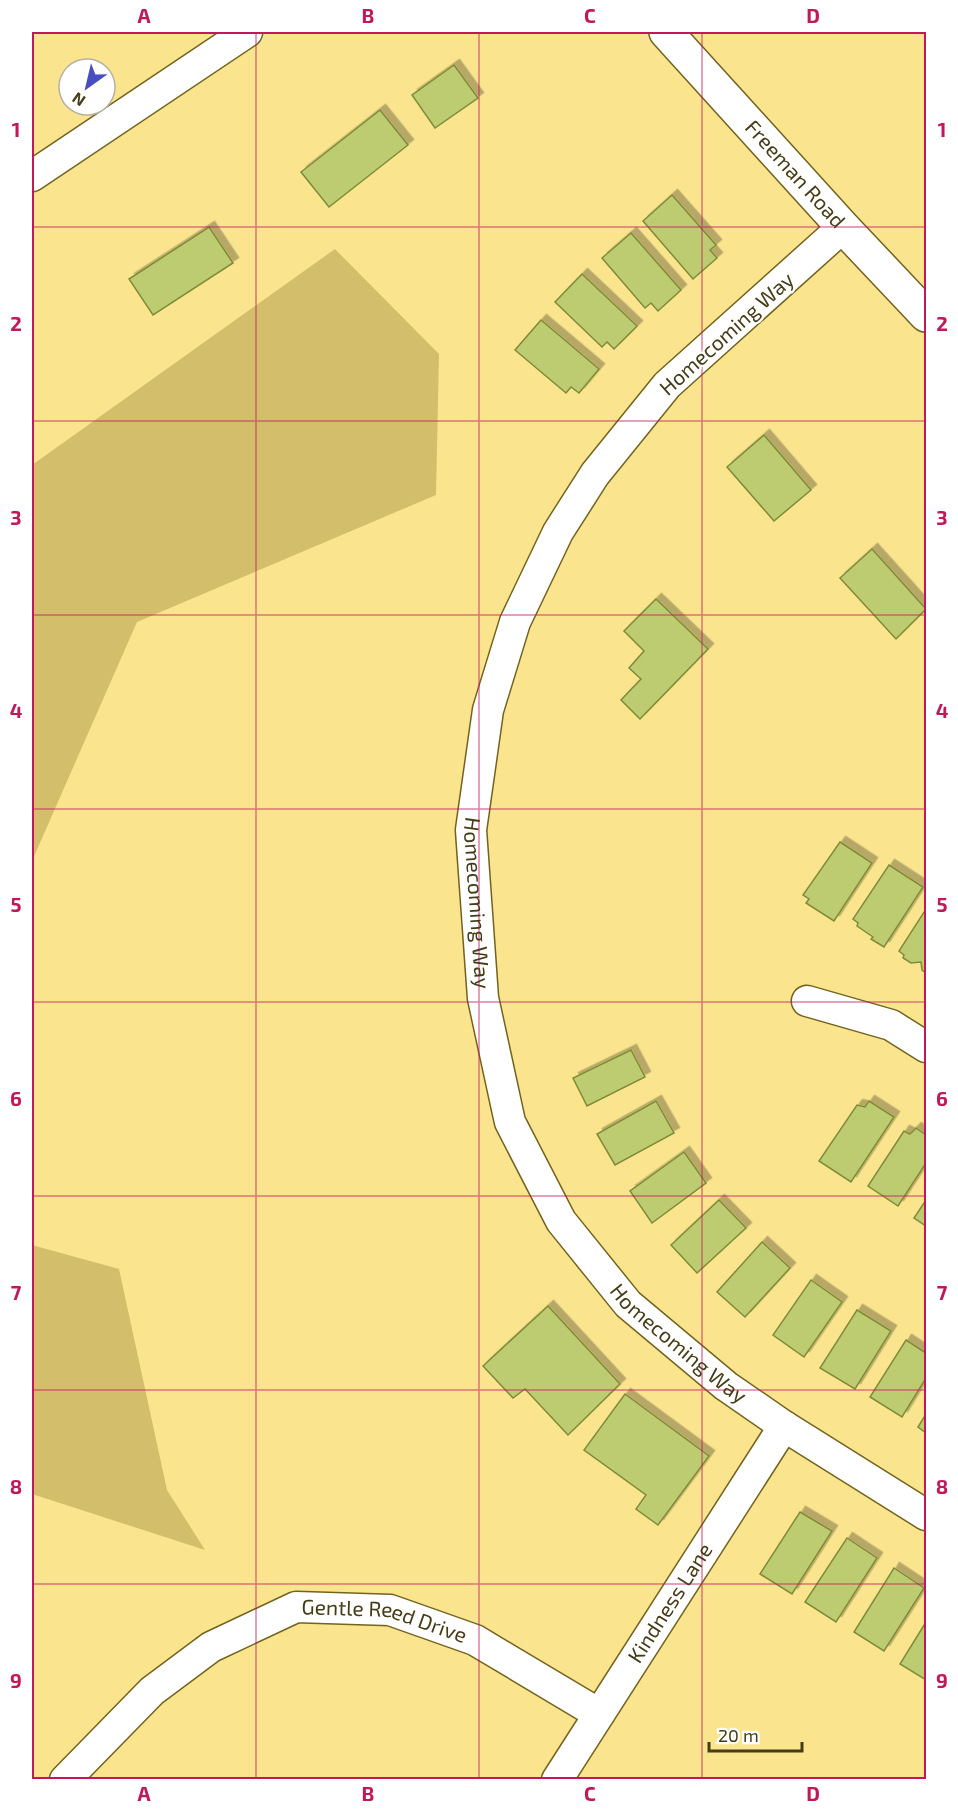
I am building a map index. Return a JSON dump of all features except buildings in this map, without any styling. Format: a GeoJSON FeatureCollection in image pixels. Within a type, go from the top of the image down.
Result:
{"type":"FeatureCollection","features":[{"type":"Feature","properties":{"kind":"street"},"geometry":{"type":"LineString","coordinates":[[32,176],[247,32]]}},
{"type":"Feature","properties":{"kind":"street","name":"Freeman Road"},"geometry":{"type":"LineString","coordinates":[[666,32],[843,227],[927,315]]}},
{"type":"Feature","properties":{"kind":"street","name":"Homecoming Way"},"geometry":{"type":"LineString","coordinates":[[843,227],[667,385],[595,474],[564,522],[515,622],[488,710],[471,830],[483,998],[510,1122],[561,1221],[628,1304],[726,1386],[784,1426],[927,1515]]}},
{"type":"Feature","properties":{"kind":"street"},"geometry":{"type":"LineString","coordinates":[[807,1001],[891,1025],[927,1047]]}},
{"type":"Feature","properties":{"kind":"street","name":"Kindness Lane"},"geometry":{"type":"LineString","coordinates":[[557,1779],[784,1426]]}},
{"type":"Feature","properties":{"kind":"street","name":"Gentle Reed Drive"},"geometry":{"type":"LineString","coordinates":[[65,1779],[152,1691],[211,1647],[296,1606],[390,1610],[476,1640],[600,1714]]}},
{"type":"Feature","properties":{"kind":"shaded area"},"geometry":{"type":"Polygon","coordinates":[[[335,249],[439,354],[436,495],[137,622],[32,861],[32,465],[335,249]]]}},
{"type":"Feature","properties":{"kind":"shaded area"},"geometry":{"type":"Polygon","coordinates":[[[32,1245],[119,1269],[167,1490],[205,1550],[32,1494],[32,1245]]]}}]}
